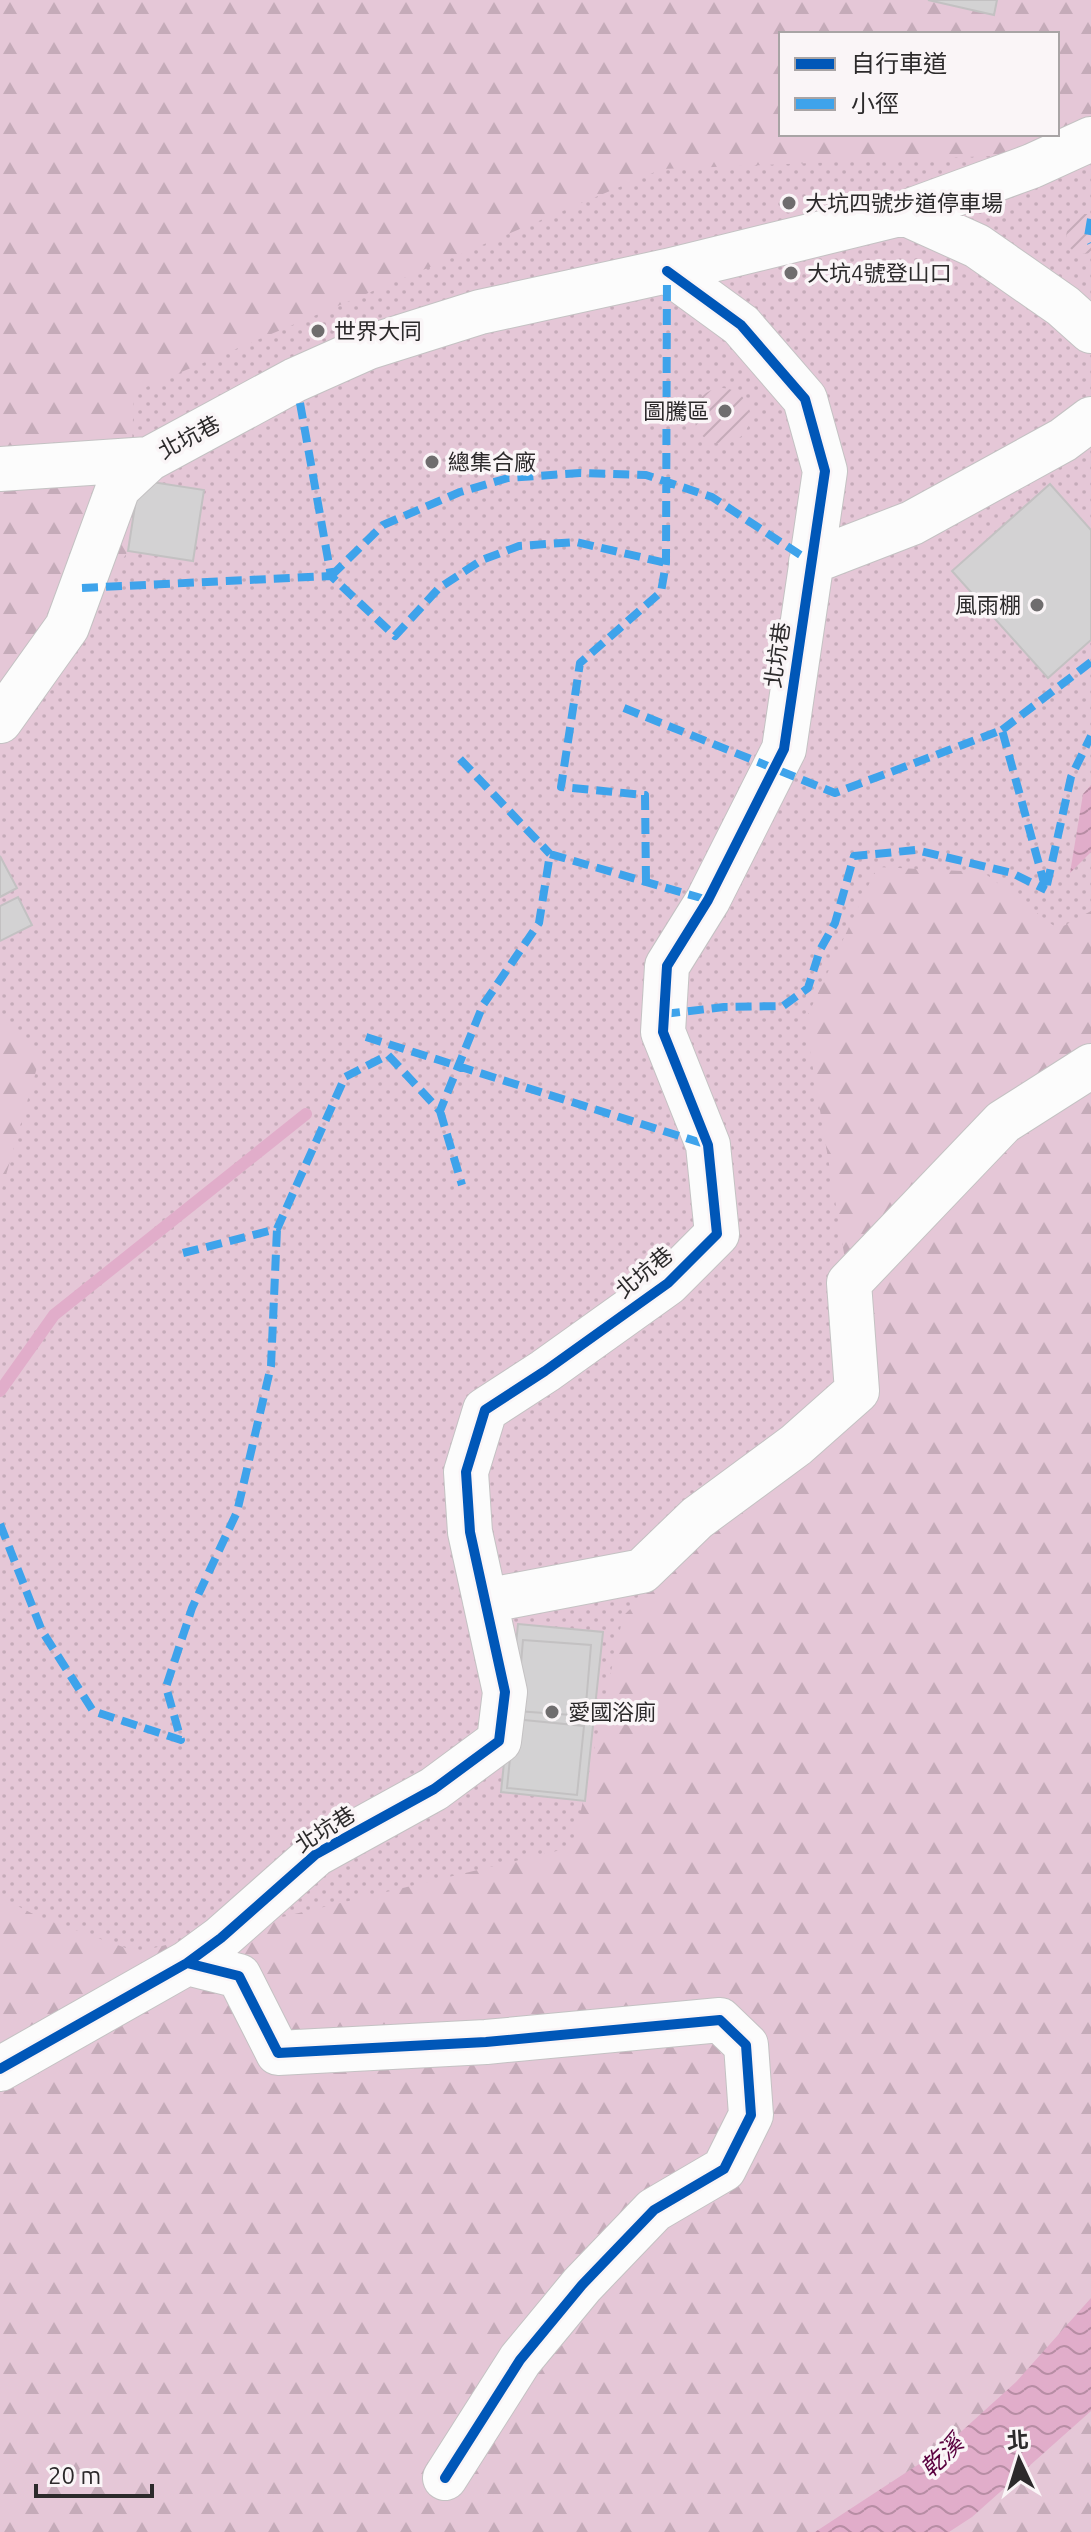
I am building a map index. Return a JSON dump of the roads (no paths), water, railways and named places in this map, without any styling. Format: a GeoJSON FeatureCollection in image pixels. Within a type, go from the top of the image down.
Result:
{"type":"FeatureCollection","features":[{"type":"Feature","properties":{"kind":"street"},"geometry":{"type":"LineString","coordinates":[[667,271],[904,213],[1032,166],[1091,139]]}},
{"type":"Feature","properties":{"kind":"street"},"geometry":{"type":"LineString","coordinates":[[904,213],[977,246],[1063,306],[1091,331]]}},
{"type":"Feature","properties":{"kind":"street","name":"北坑巷"},"geometry":{"type":"LineString","coordinates":[[0,469],[149,459],[295,380],[369,347],[480,312],[667,271],[741,325],[805,399],[825,471],[784,749],[708,900],[667,966],[663,1032],[708,1145],[717,1234],[668,1283],[485,1410],[466,1472],[470,1532],[505,1692],[499,1741],[434,1789],[316,1854],[221,1938],[187,1963],[0,2069]]}},
{"type":"Feature","properties":{"kind":"street"},"geometry":{"type":"LineString","coordinates":[[811,562],[912,523],[1063,440],[1091,419]]}},
{"type":"Feature","properties":{"kind":"street"},"geometry":{"type":"LineString","coordinates":[[0,721],[67,627],[118,488],[149,459]]}},
{"type":"Feature","properties":{"kind":"street"},"geometry":{"type":"LineString","coordinates":[[485,1601],[642,1571],[697,1518],[796,1445],[857,1391],[849,1283],[1003,1122],[1091,1066]]}},
{"type":"Feature","properties":{"kind":"street"},"geometry":{"type":"LineString","coordinates":[[187,1963],[239,1976],[278,2053],[486,2042],[720,2020],[746,2045],[751,2115],[724,2169],[654,2210],[582,2285],[520,2360],[445,2478]]}},
{"type":"Feature","properties":{"kind":"water"},"geometry":{"type":"Polygon","coordinates":[[[1091,785],[1091,852],[1070,873],[1083,794],[1091,785]]]}},
{"type":"Feature","properties":{"kind":"water","name":"乾溪"},"geometry":{"type":"Polygon","coordinates":[[[1091,2298],[1091,2411],[972,2517],[949,2532],[815,2532],[942,2449],[1016,2382],[1091,2298]]]}},
{"type":"Feature","properties":{"kind":"waterway"},"geometry":{"type":"LineString","coordinates":[[0,1391],[54,1315],[306,1114]]}},
{"type":"Feature","properties":{"kind":"place","name":"大坑四號步道停車場"},"geometry":{"type":"Point","coordinates":[789,203]}},
{"type":"Feature","properties":{"kind":"place","name":"大坑4號登山口"},"geometry":{"type":"Point","coordinates":[791,273]}},
{"type":"Feature","properties":{"kind":"place","name":"世界大同"},"geometry":{"type":"Point","coordinates":[318,331]}},
{"type":"Feature","properties":{"kind":"place","name":"圖騰區"},"geometry":{"type":"Point","coordinates":[725,411]}},
{"type":"Feature","properties":{"kind":"place","name":"總集合廠"},"geometry":{"type":"Point","coordinates":[432,462]}},
{"type":"Feature","properties":{"kind":"place","name":"風雨棚"},"geometry":{"type":"Point","coordinates":[1037,605]}},
{"type":"Feature","properties":{"kind":"place","name":"愛國浴廁"},"geometry":{"type":"Point","coordinates":[552,1712]}}]}
